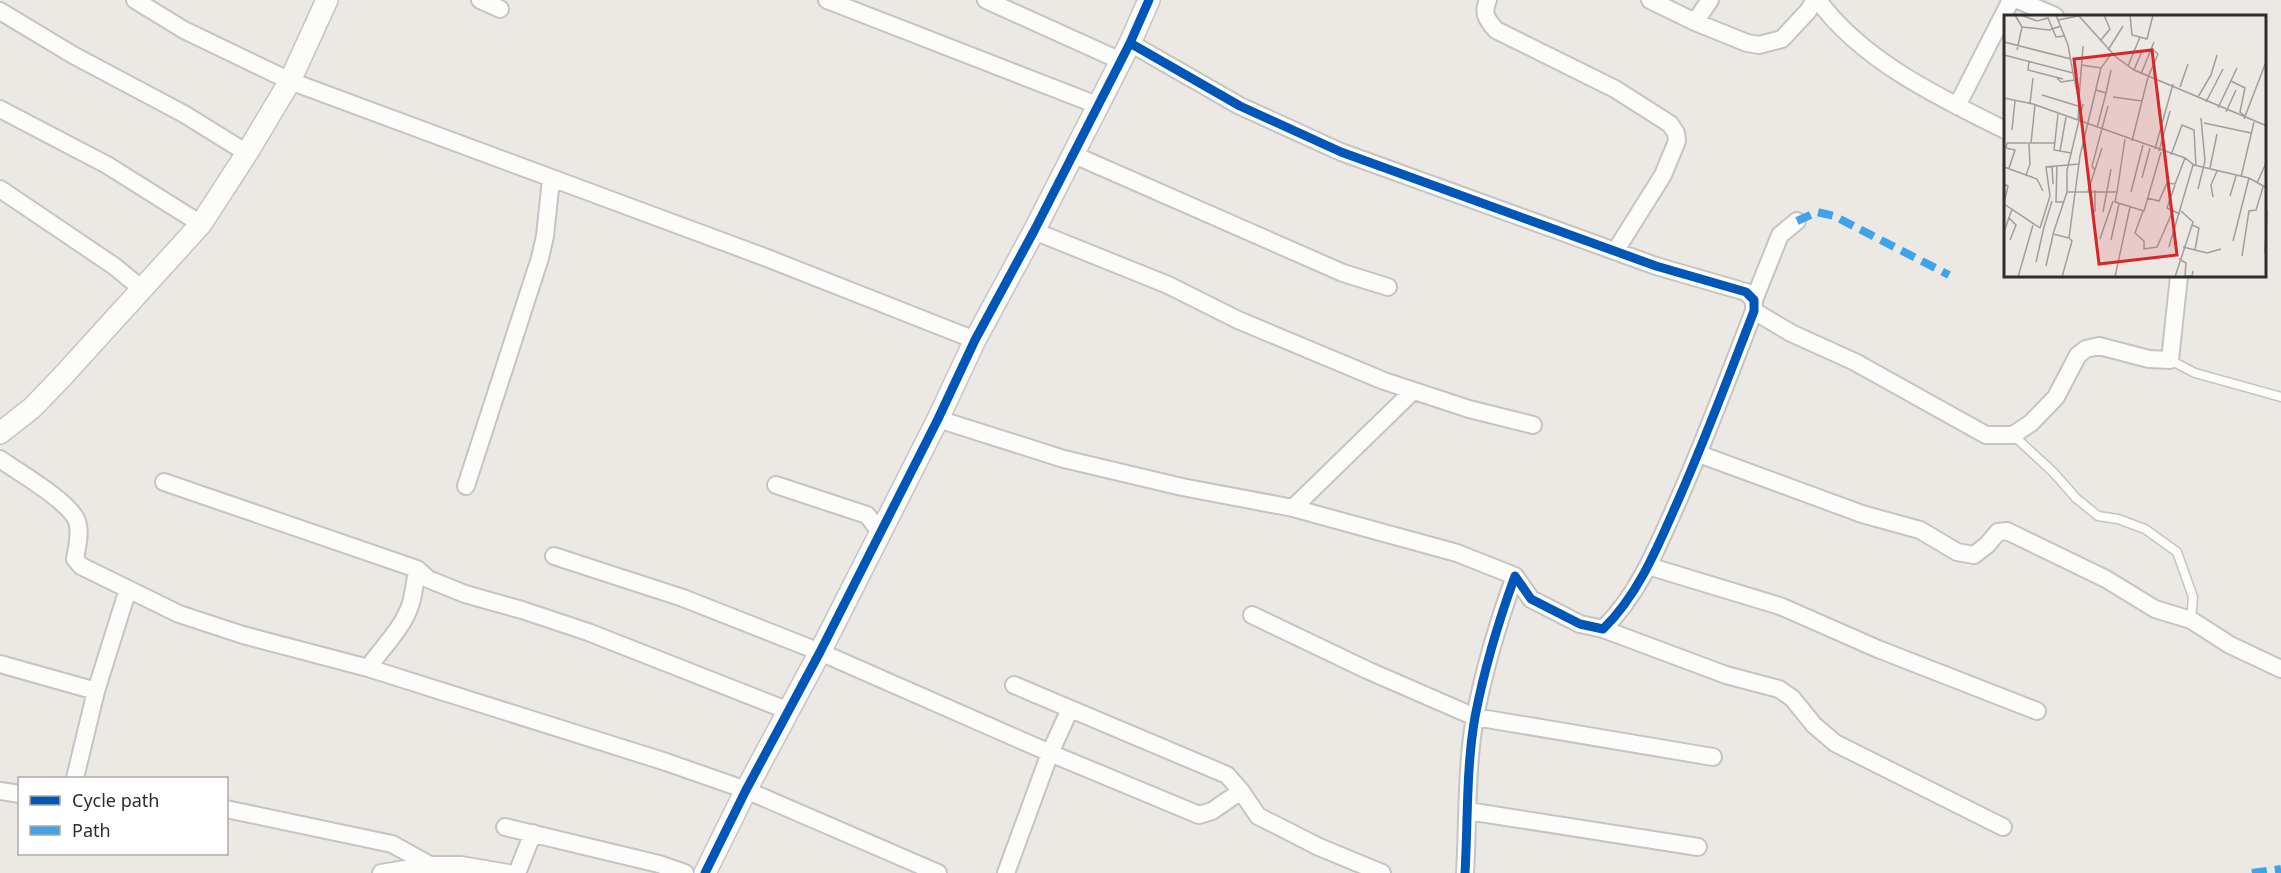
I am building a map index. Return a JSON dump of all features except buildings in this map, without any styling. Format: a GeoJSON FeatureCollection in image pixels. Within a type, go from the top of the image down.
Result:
{"type":"FeatureCollection","features":[{"type":"Feature","properties":{"kind":"street"},"geometry":{"type":"LineString","coordinates":[[135,0],[184,30],[290,81],[767,258],[975,339]]}},
{"type":"Feature","properties":{"kind":"street"},"geometry":{"type":"LineString","coordinates":[[0,432],[32,408],[54,386],[201,224],[290,81],[327,0]]}},
{"type":"Feature","properties":{"kind":"street"},"geometry":{"type":"LineString","coordinates":[[480,0],[500,9]]}},
{"type":"Feature","properties":{"kind":"street"},"geometry":{"type":"LineString","coordinates":[[826,0],[1097,105]]}},
{"type":"Feature","properties":{"kind":"street"},"geometry":{"type":"LineString","coordinates":[[986,0],[1126,52],[1341,152],[1656,266],[1746,292],[1754,305],[1791,333],[1855,362],[1986,435],[2013,435],[2031,423],[2056,398],[2078,355],[2086,349],[2099,346],[2149,359],[2170,360],[2179,278]]}},
{"type":"Feature","properties":{"kind":"street"},"geometry":{"type":"LineString","coordinates":[[705,873],[746,790],[820,652],[938,418],[975,339],[1034,231],[1126,52],[1149,0]]}},
{"type":"Feature","properties":{"kind":"street"},"geometry":{"type":"LineString","coordinates":[[1488,0],[1485,8],[1487,20],[1496,30],[1615,89],[1670,124],[1676,133],[1677,141],[1663,175],[1616,250]]}},
{"type":"Feature","properties":{"kind":"street"},"geometry":{"type":"LineString","coordinates":[[1650,0],[1695,22],[1747,43],[1759,45],[1782,39],[1817,0],[1850,37],[1925,88],[2004,130]]}},
{"type":"Feature","properties":{"kind":"street"},"geometry":{"type":"LineString","coordinates":[[1695,22],[1710,0]]}},
{"type":"Feature","properties":{"kind":"street"},"geometry":{"type":"LineString","coordinates":[[1957,106],[2011,0]]}},
{"type":"Feature","properties":{"kind":"street"},"geometry":{"type":"LineString","coordinates":[[2027,1],[2053,15]]}},
{"type":"Feature","properties":{"kind":"street"},"geometry":{"type":"LineString","coordinates":[[0,11],[73,55],[184,114],[247,153]]}},
{"type":"Feature","properties":{"kind":"street"},"geometry":{"type":"LineString","coordinates":[[0,109],[107,165],[201,224]]}},
{"type":"Feature","properties":{"kind":"street"},"geometry":{"type":"LineString","coordinates":[[1072,154],[1343,273],[1388,287]]}},
{"type":"Feature","properties":{"kind":"street"},"geometry":{"type":"LineString","coordinates":[[466,486],[540,258],[545,236],[551,179]]}},
{"type":"Feature","properties":{"kind":"street"},"geometry":{"type":"LineString","coordinates":[[0,189],[114,266],[142,289]]}},
{"type":"Feature","properties":{"kind":"street"},"geometry":{"type":"LineString","coordinates":[[1603,630],[1621,613],[1648,566],[1699,454],[1780,236],[1797,221]]}},
{"type":"Feature","properties":{"kind":"street"},"geometry":{"type":"LineString","coordinates":[[1034,231],[1168,285],[1238,320],[1384,381],[1469,409],[1533,425]]}},
{"type":"Feature","properties":{"kind":"street"},"geometry":{"type":"LineString","coordinates":[[1293,508],[1413,391]]}},
{"type":"Feature","properties":{"kind":"street"},"geometry":{"type":"LineString","coordinates":[[938,418],[1064,459],[1182,487],[1293,508],[1456,553],[1515,576],[1532,598],[1580,624],[1603,630],[1726,675],[1779,688],[1792,698],[1814,725],[1835,743],[2003,827]]}},
{"type":"Feature","properties":{"kind":"street"},"geometry":{"type":"LineString","coordinates":[[1699,454],[1862,514],[1920,530],[1957,552],[1974,555],[1987,546],[1998,532],[2007,531],[2106,579],[2156,609],[2191,620],[2230,645],[2281,669]]}},
{"type":"Feature","properties":{"kind":"street"},"geometry":{"type":"LineString","coordinates":[[0,459],[36,482],[71,512],[77,522],[78,533],[75,559],[81,566],[179,614],[243,635],[368,668],[578,733],[746,790],[938,873]]}},
{"type":"Feature","properties":{"kind":"street"},"geometry":{"type":"LineString","coordinates":[[164,482],[417,569],[428,579],[465,594],[588,632],[789,711]]}},
{"type":"Feature","properties":{"kind":"street"},"geometry":{"type":"LineString","coordinates":[[776,485],[867,515],[880,532]]}},
{"type":"Feature","properties":{"kind":"street"},"geometry":{"type":"LineString","coordinates":[[554,556],[683,598],[820,652],[1050,753],[1199,815],[1212,811],[1241,791]]}},
{"type":"Feature","properties":{"kind":"street"},"geometry":{"type":"LineString","coordinates":[[1648,566],[1780,606],[1878,649],[2037,711]]}},
{"type":"Feature","properties":{"kind":"street"},"geometry":{"type":"LineString","coordinates":[[368,668],[382,647],[394,635],[410,607],[417,569]]}},
{"type":"Feature","properties":{"kind":"street"},"geometry":{"type":"LineString","coordinates":[[1465,873],[1471,749],[1475,717],[1504,607],[1515,576]]}},
{"type":"Feature","properties":{"kind":"street"},"geometry":{"type":"LineString","coordinates":[[75,777],[96,692],[128,589]]}},
{"type":"Feature","properties":{"kind":"street"},"geometry":{"type":"LineString","coordinates":[[1252,615],[1367,670],[1475,717],[1713,757]]}},
{"type":"Feature","properties":{"kind":"street"},"geometry":{"type":"LineString","coordinates":[[0,664],[96,692]]}},
{"type":"Feature","properties":{"kind":"street"},"geometry":{"type":"LineString","coordinates":[[1014,685],[1227,775],[1258,816],[1320,847],[1382,873]]}},
{"type":"Feature","properties":{"kind":"street"},"geometry":{"type":"LineString","coordinates":[[1006,873],[1050,753],[1070,709]]}},
{"type":"Feature","properties":{"kind":"street"},"geometry":{"type":"LineString","coordinates":[[0,791],[18,794]]}},
{"type":"Feature","properties":{"kind":"street"},"geometry":{"type":"LineString","coordinates":[[228,809],[392,844],[430,865]]}},
{"type":"Feature","properties":{"kind":"street"},"geometry":{"type":"LineString","coordinates":[[1468,811],[1698,847]]}},
{"type":"Feature","properties":{"kind":"street"},"geometry":{"type":"LineString","coordinates":[[506,827],[659,864],[685,873]]}},
{"type":"Feature","properties":{"kind":"street"},"geometry":{"type":"LineString","coordinates":[[517,873],[533,834]]}},
{"type":"Feature","properties":{"kind":"street"},"geometry":{"type":"LineString","coordinates":[[381,873],[430,865],[461,865],[508,873]]}},
{"type":"Feature","properties":{"kind":"lane"},"geometry":{"type":"LineString","coordinates":[[2170,360],[2195,373],[2281,397]]}},
{"type":"Feature","properties":{"kind":"lane"},"geometry":{"type":"LineString","coordinates":[[2013,435],[2053,472],[2076,498],[2098,516],[2118,519],[2145,529],[2177,552],[2193,597],[2191,620]]}},
{"type":"Feature","properties":{"kind":"marked path"},"geometry":{"type":"LineString","coordinates":[[1797,221],[1817,212],[1834,216],[1949,275]]}},
{"type":"Feature","properties":{"kind":"marked path"},"geometry":{"type":"LineString","coordinates":[[2252,873],[2281,869]]}},
{"type":"Feature","properties":{"kind":"cycle path"},"geometry":{"type":"LineString","coordinates":[[705,873],[746,790],[820,652],[938,419],[975,340],[1034,231],[1130,43],[1149,0]]}},
{"type":"Feature","properties":{"kind":"cycle path"},"geometry":{"type":"LineString","coordinates":[[1130,43],[1240,106],[1341,152],[1656,266],[1746,292],[1754,300],[1754,311],[1684,487],[1644,574],[1615,616],[1603,629],[1580,624],[1531,599],[1515,576],[1492,645],[1475,717],[1469,775],[1465,873]]}}]}
